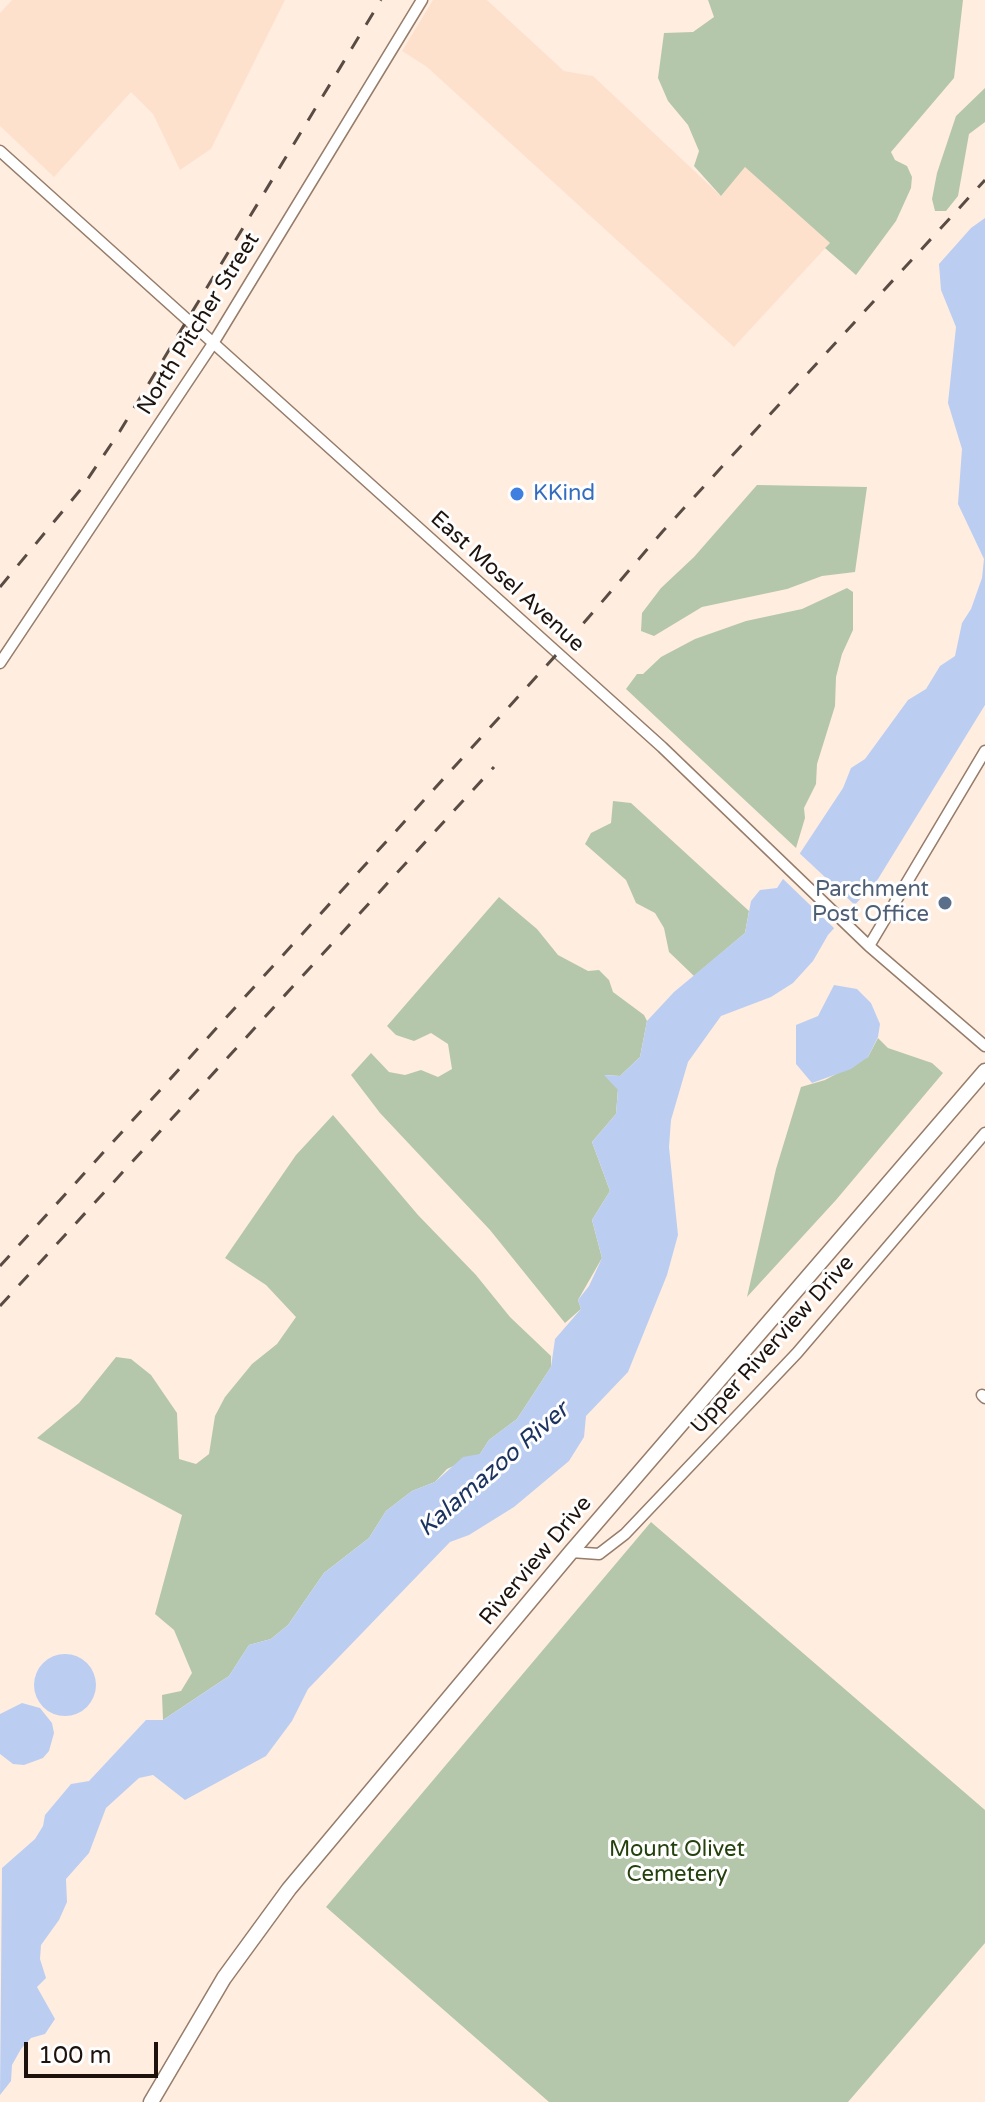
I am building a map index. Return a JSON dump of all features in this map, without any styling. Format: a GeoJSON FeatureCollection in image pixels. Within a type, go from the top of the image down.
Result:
{"type":"FeatureCollection","features":[{"type":"Feature","properties":{"kind":"street","name":"North Pitcher Street"},"geometry":{"type":"LineString","coordinates":[[0,663],[212,345],[422,0]]}},
{"type":"Feature","properties":{"kind":"street","name":"East Mosel Avenue"},"geometry":{"type":"LineString","coordinates":[[0,151],[662,747],[869,946],[985,1046]]}},
{"type":"Feature","properties":{"kind":"street"},"geometry":{"type":"LineString","coordinates":[[869,946],[985,751]]}},
{"type":"Feature","properties":{"kind":"street","name":"Riverview Drive"},"geometry":{"type":"LineString","coordinates":[[151,2102],[224,1978],[289,1889],[571,1552],[985,1071]]}},
{"type":"Feature","properties":{"kind":"street","name":"Upper Riverview Drive"},"geometry":{"type":"LineString","coordinates":[[571,1552],[599,1554],[625,1534],[797,1353],[985,1133]]}},
{"type":"Feature","properties":{"kind":"shaded area"},"geometry":{"type":"Polygon","coordinates":[[[12,0],[285,0],[211,149],[180,170],[153,114],[131,92],[54,177],[0,126],[0,13],[12,0]]]}},
{"type":"Feature","properties":{"kind":"shaded area"},"geometry":{"type":"Polygon","coordinates":[[[433,0],[487,0],[564,71],[593,76],[720,195],[745,166],[830,243],[734,347],[427,67],[402,51],[433,0]]]}},
{"type":"Feature","properties":{"kind":"green space"},"geometry":{"type":"Polygon","coordinates":[[[708,0],[963,0],[954,78],[891,152],[895,160],[907,166],[912,177],[911,188],[896,221],[856,275],[825,248],[830,243],[745,167],[721,196],[694,166],[699,151],[688,125],[668,101],[658,78],[664,33],[693,32],[714,17],[708,0]]]}},
{"type":"Feature","properties":{"kind":"green space"},"geometry":{"type":"Polygon","coordinates":[[[985,88],[985,122],[969,134],[958,196],[946,211],[935,211],[932,199],[937,173],[956,116],[985,88]]]}},
{"type":"Feature","properties":{"kind":"green space"},"geometry":{"type":"Polygon","coordinates":[[[757,485],[867,487],[855,572],[822,576],[787,589],[702,607],[654,636],[641,631],[642,613],[661,588],[694,557],[757,485]]]}},
{"type":"Feature","properties":{"kind":"green space"},"geometry":{"type":"Polygon","coordinates":[[[847,588],[853,592],[853,630],[842,654],[836,677],[835,706],[817,764],[816,784],[804,808],[805,818],[796,848],[626,689],[637,674],[643,674],[661,657],[695,639],[746,621],[802,609],[847,588]]]}},
{"type":"Feature","properties":{"kind":"green space"},"geometry":{"type":"Polygon","coordinates":[[[613,801],[631,803],[749,911],[745,933],[694,976],[669,952],[664,928],[655,913],[636,903],[626,880],[585,844],[591,833],[611,823],[613,801]]]}},
{"type":"Feature","properties":{"kind":"green space"},"geometry":{"type":"Polygon","coordinates":[[[499,897],[537,929],[558,955],[588,971],[599,970],[609,980],[613,992],[644,1015],[647,1021],[640,1057],[620,1076],[605,1075],[618,1089],[616,1114],[592,1142],[610,1191],[592,1220],[602,1258],[578,1300],[581,1309],[565,1323],[490,1230],[380,1113],[351,1075],[371,1053],[389,1072],[405,1075],[421,1070],[438,1077],[452,1069],[448,1044],[431,1033],[414,1041],[396,1035],[387,1026],[499,897]]]}},
{"type":"Feature","properties":{"kind":"green space"},"geometry":{"type":"Polygon","coordinates":[[[878,1038],[888,1048],[932,1063],[943,1073],[836,1200],[747,1297],[776,1169],[801,1087],[825,1080],[868,1057],[878,1038]]]}},
{"type":"Feature","properties":{"kind":"green space"},"geometry":{"type":"Polygon","coordinates":[[[333,1115],[510,1317],[551,1356],[551,1367],[517,1419],[489,1440],[480,1454],[447,1469],[435,1482],[412,1491],[386,1511],[369,1538],[324,1573],[288,1625],[271,1639],[249,1645],[229,1676],[163,1720],[162,1695],[181,1691],[192,1673],[174,1630],[155,1614],[182,1515],[37,1438],[79,1403],[116,1357],[131,1359],[151,1375],[177,1413],[179,1459],[196,1464],[209,1454],[215,1416],[225,1397],[252,1364],[277,1344],[296,1317],[266,1285],[225,1258],[296,1155],[333,1115]]]}},
{"type":"Feature","properties":{"kind":"green space","name":"Mount Olivet Cemetery"},"geometry":{"type":"Polygon","coordinates":[[[651,1522],[985,1810],[985,1943],[848,2102],[549,2102],[326,1907],[651,1522]]]}},
{"type":"Feature","properties":{"kind":"water","name":"Kalamazoo River"},"geometry":{"type":"Polygon","coordinates":[[[985,218],[985,705],[878,879],[828,935],[813,961],[793,983],[771,997],[721,1016],[688,1062],[671,1120],[669,1147],[678,1235],[667,1275],[628,1372],[586,1416],[584,1437],[569,1461],[514,1507],[469,1535],[450,1542],[308,1689],[292,1721],[266,1756],[185,1800],[153,1775],[139,1778],[106,1808],[89,1853],[66,1879],[67,1902],[59,1920],[41,1945],[40,1959],[46,1978],[37,1987],[55,2019],[45,2034],[31,2038],[21,2049],[12,2065],[11,2081],[0,2095],[2,1868],[35,1839],[45,1815],[71,1784],[89,1781],[146,1720],[163,1720],[229,1676],[249,1645],[271,1639],[288,1625],[324,1573],[369,1538],[386,1511],[412,1491],[435,1482],[463,1457],[480,1454],[489,1440],[517,1419],[551,1367],[555,1339],[581,1309],[578,1300],[589,1286],[602,1258],[592,1220],[610,1191],[592,1142],[616,1114],[618,1090],[604,1075],[620,1076],[640,1057],[647,1021],[674,992],[745,933],[751,901],[760,890],[777,888],[843,788],[851,768],[865,759],[908,700],[926,689],[940,666],[955,656],[962,623],[971,609],[982,578],[984,559],[958,504],[962,449],[948,403],[956,327],[941,290],[939,264],[971,228],[985,218]]]}},
{"type":"Feature","properties":{"kind":"water"},"geometry":{"type":"Polygon","coordinates":[[[834,985],[857,989],[871,1003],[880,1024],[878,1037],[868,1057],[851,1069],[812,1083],[796,1064],[796,1025],[818,1016],[834,985]]]}},
{"type":"Feature","properties":{"kind":"water"},"geometry":{"type":"Polygon","coordinates":[[[65,1654],[87,1663],[96,1685],[87,1707],[65,1716],[43,1707],[34,1685],[43,1663],[65,1654]]]}},
{"type":"Feature","properties":{"kind":"water"},"geometry":{"type":"Polygon","coordinates":[[[22,1703],[40,1708],[52,1723],[54,1733],[49,1751],[43,1758],[24,1765],[13,1764],[0,1754],[0,1714],[22,1703]]]}},
{"type":"Feature","properties":{"kind":"pier"},"geometry":{"type":"Polygon","coordinates":[[[796,850],[857,907],[835,929],[780,876],[796,850]]]}},
{"type":"Feature","properties":{"kind":"railway"},"geometry":{"type":"LineString","coordinates":[[0,587],[81,489],[120,431],[381,0]]}},
{"type":"Feature","properties":{"kind":"railway"},"geometry":{"type":"LineString","coordinates":[[0,1266],[557,654],[663,531],[985,180]]}},
{"type":"Feature","properties":{"kind":"railway"},"geometry":{"type":"LineString","coordinates":[[0,1306],[494,767]]}},
{"type":"Feature","properties":{"kind":"place","name":"KKind"},"geometry":{"type":"Point","coordinates":[517,494]}},
{"type":"Feature","properties":{"kind":"place","name":"Parchment Post Office"},"geometry":{"type":"Point","coordinates":[945,903]}}]}
